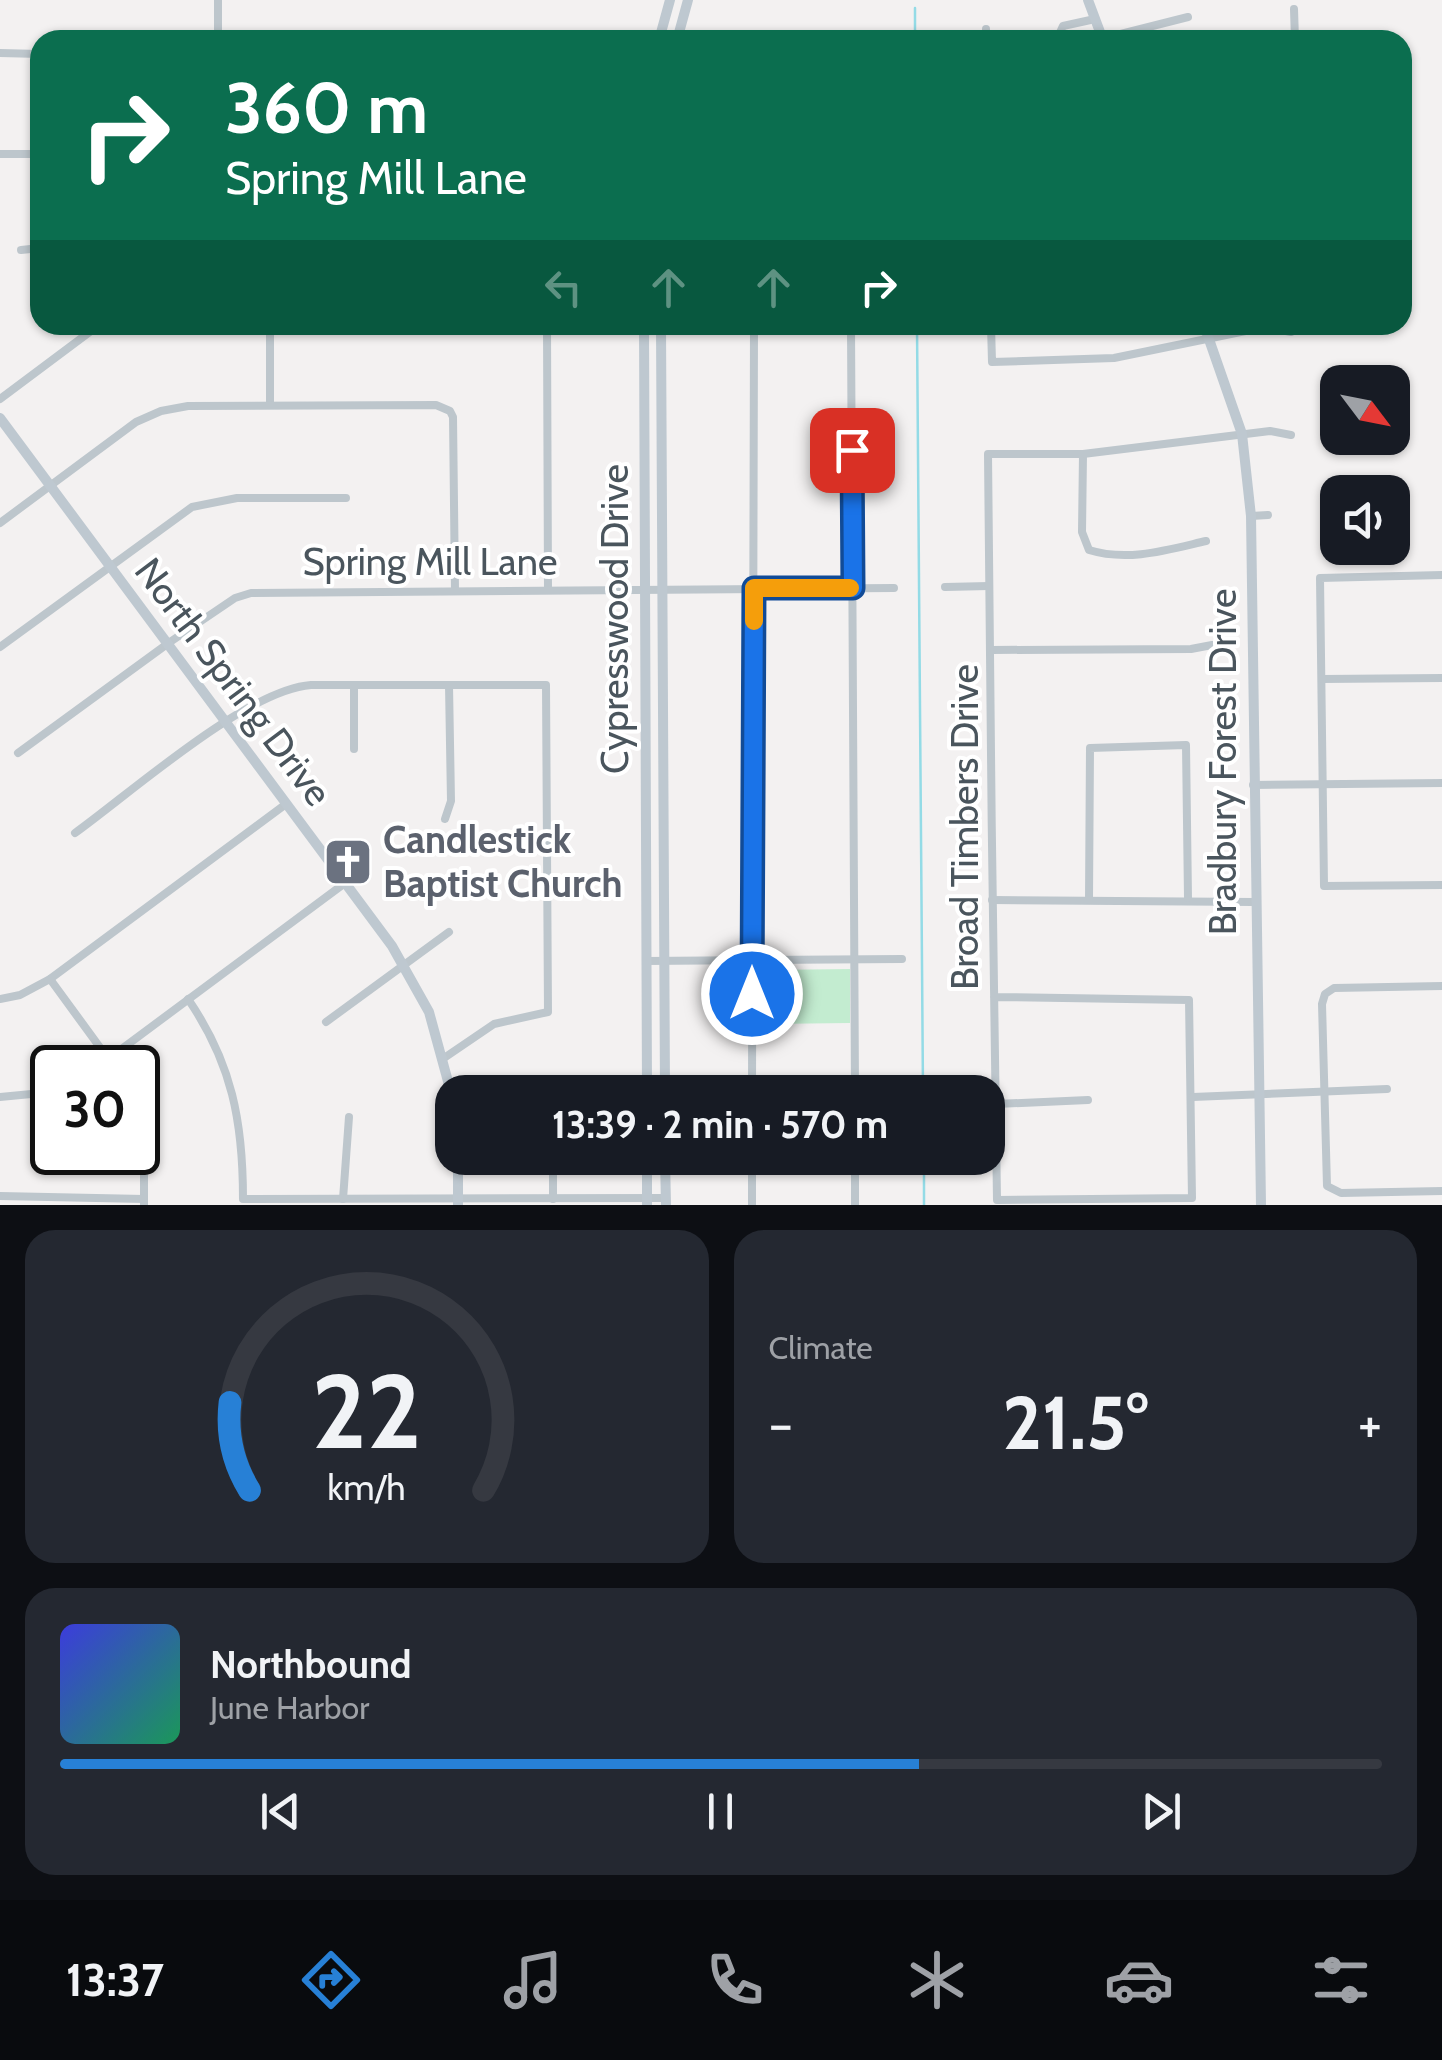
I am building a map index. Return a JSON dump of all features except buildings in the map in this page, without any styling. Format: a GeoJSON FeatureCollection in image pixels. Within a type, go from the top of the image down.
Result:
{"type":"FeatureCollection","features":[{"type":"Feature","properties":{"kind":"street"},"geometry":{"type":"LineString","coordinates":[[218,0],[218,30]]}},
{"type":"Feature","properties":{"kind":"street"},"geometry":{"type":"LineString","coordinates":[[662,30],[670,0]]}},
{"type":"Feature","properties":{"kind":"street"},"geometry":{"type":"LineString","coordinates":[[680,30],[688,0]]}},
{"type":"Feature","properties":{"kind":"street"},"geometry":{"type":"LineString","coordinates":[[1088,0],[1098,30]]}},
{"type":"Feature","properties":{"kind":"street"},"geometry":{"type":"LineString","coordinates":[[1294,9],[1295,30]]}},
{"type":"Feature","properties":{"kind":"street"},"geometry":{"type":"LineString","coordinates":[[1137,30],[1188,16]]}},
{"type":"Feature","properties":{"kind":"street"},"geometry":{"type":"LineString","coordinates":[[1061,30],[1063,26],[1095,18]]}},
{"type":"Feature","properties":{"kind":"street"},"geometry":{"type":"LineString","coordinates":[[0,53],[30,54]]}},
{"type":"Feature","properties":{"kind":"street"},"geometry":{"type":"LineString","coordinates":[[0,154],[30,154]]}},
{"type":"Feature","properties":{"kind":"street"},"geometry":{"type":"LineString","coordinates":[[20,250],[30,249]]}},
{"type":"Feature","properties":{"kind":"street"},"geometry":{"type":"LineString","coordinates":[[0,399],[84,335]]}},
{"type":"Feature","properties":{"kind":"street"},"geometry":{"type":"LineString","coordinates":[[270,335],[270,405]]}},
{"type":"Feature","properties":{"kind":"street"},"geometry":{"type":"LineString","coordinates":[[547,335],[548,590]]}},
{"type":"Feature","properties":{"kind":"street","name":"Cypresswood Drive"},"geometry":{"type":"LineString","coordinates":[[644,335],[647,1075]]}},
{"type":"Feature","properties":{"kind":"street","name":"Cypresswood Drive"},"geometry":{"type":"LineString","coordinates":[[662,335],[664,1075]]}},
{"type":"Feature","properties":{"kind":"street"},"geometry":{"type":"LineString","coordinates":[[752,1075],[754,335]]}},
{"type":"Feature","properties":{"kind":"street"},"geometry":{"type":"LineString","coordinates":[[851,335],[855,1075]]}},
{"type":"Feature","properties":{"kind":"street"},"geometry":{"type":"LineString","coordinates":[[991,335],[992,362],[1114,358],[1224,335]]}},
{"type":"Feature","properties":{"kind":"street","name":"Bradbury Forest Drive"},"geometry":{"type":"LineString","coordinates":[[1207,335],[1242,434],[1251,516],[1256,1094],[1261,1205]]}},
{"type":"Feature","properties":{"kind":"street"},"geometry":{"type":"LineString","coordinates":[[644,363],[661,364]]}},
{"type":"Feature","properties":{"kind":"street"},"geometry":{"type":"LineString","coordinates":[[0,523],[152,414],[188,406],[441,407],[450,410],[454,428],[454,590]]}},
{"type":"Feature","properties":{"kind":"street","name":"North Spring Drive"},"geometry":{"type":"LineString","coordinates":[[0,418],[170,642],[404,965],[428,1012],[448,1075]]}},
{"type":"Feature","properties":{"kind":"street"},"geometry":{"type":"LineString","coordinates":[[1206,541],[1148,554],[1106,555],[1088,550],[1082,532],[1084,454],[1270,431],[1291,435]]}},
{"type":"Feature","properties":{"kind":"street","name":"Broad Timbers Drive"},"geometry":{"type":"LineString","coordinates":[[995,1075],[988,454],[1084,454]]}},
{"type":"Feature","properties":{"kind":"street"},"geometry":{"type":"LineString","coordinates":[[0,647],[176,516],[209,501],[346,498]]}},
{"type":"Feature","properties":{"kind":"street"},"geometry":{"type":"LineString","coordinates":[[1251,516],[1268,515]]}},
{"type":"Feature","properties":{"kind":"street"},"geometry":{"type":"LineString","coordinates":[[1442,575],[1320,578],[1324,886],[1442,885]]}},
{"type":"Feature","properties":{"kind":"street","name":"Spring Mill Lane"},"geometry":{"type":"LineString","coordinates":[[18,754],[170,642],[235,598],[252,593],[662,586],[894,588]]}},
{"type":"Feature","properties":{"kind":"street"},"geometry":{"type":"LineString","coordinates":[[945,587],[989,586]]}},
{"type":"Feature","properties":{"kind":"street"},"geometry":{"type":"LineString","coordinates":[[992,650],[1212,644]]}},
{"type":"Feature","properties":{"kind":"street"},"geometry":{"type":"LineString","coordinates":[[1322,678],[1442,678]]}},
{"type":"Feature","properties":{"kind":"street"},"geometry":{"type":"LineString","coordinates":[[354,685],[354,749]]}},
{"type":"Feature","properties":{"kind":"street"},"geometry":{"type":"LineString","coordinates":[[76,833],[226,723],[280,690],[354,685],[546,685],[548,1012],[494,1024],[444,1058]]}},
{"type":"Feature","properties":{"kind":"street"},"geometry":{"type":"LineString","coordinates":[[444,819],[451,801],[449,685]]}},
{"type":"Feature","properties":{"kind":"street"},"geometry":{"type":"LineString","coordinates":[[1088,900],[1090,748],[1186,746],[1188,898]]}},
{"type":"Feature","properties":{"kind":"street"},"geometry":{"type":"LineString","coordinates":[[645,774],[663,774]]}},
{"type":"Feature","properties":{"kind":"street"},"geometry":{"type":"LineString","coordinates":[[1253,785],[1442,783]]}},
{"type":"Feature","properties":{"kind":"street"},"geometry":{"type":"LineString","coordinates":[[0,999],[20,995],[50,979],[286,804]]}},
{"type":"Feature","properties":{"kind":"street"},"geometry":{"type":"LineString","coordinates":[[126,1045],[344,883]]}},
{"type":"Feature","properties":{"kind":"street"},"geometry":{"type":"LineString","coordinates":[[992,900],[1188,898],[1254,902]]}},
{"type":"Feature","properties":{"kind":"street"},"geometry":{"type":"LineString","coordinates":[[326,1022],[449,932]]}},
{"type":"Feature","properties":{"kind":"street"},"geometry":{"type":"LineString","coordinates":[[646,962],[902,959]]}},
{"type":"Feature","properties":{"kind":"street"},"geometry":{"type":"LineString","coordinates":[[50,979],[98,1045]]}},
{"type":"Feature","properties":{"kind":"street"},"geometry":{"type":"LineString","coordinates":[[1442,986],[1334,988],[1326,994],[1324,1092],[1325,1182],[1330,1190],[1442,1192]]}},
{"type":"Feature","properties":{"kind":"street"},"geometry":{"type":"LineString","coordinates":[[994,996],[1189,1000],[1192,1097],[1387,1089]]}},
{"type":"Feature","properties":{"kind":"street"},"geometry":{"type":"LineString","coordinates":[[188,999],[216,1042],[234,1088],[241,1129],[243,1199],[666,1202],[666,1175]]}},
{"type":"Feature","properties":{"kind":"street"},"geometry":{"type":"LineString","coordinates":[[0,1097],[30,1094]]}},
{"type":"Feature","properties":{"kind":"street","name":"Broad Timbers Drive"},"geometry":{"type":"LineString","coordinates":[[997,1175],[997,1200],[1192,1198],[1192,1097]]}},
{"type":"Feature","properties":{"kind":"street"},"geometry":{"type":"LineString","coordinates":[[1005,1104],[1088,1100]]}},
{"type":"Feature","properties":{"kind":"street"},"geometry":{"type":"LineString","coordinates":[[343,1198],[349,1117]]}},
{"type":"Feature","properties":{"kind":"street"},"geometry":{"type":"LineString","coordinates":[[0,1196],[144,1202],[144,1175]]}},
{"type":"Feature","properties":{"kind":"street"},"geometry":{"type":"LineString","coordinates":[[458,1175],[458,1202]]}},
{"type":"Feature","properties":{"kind":"street"},"geometry":{"type":"LineString","coordinates":[[553,1175],[553,1199]]}},
{"type":"Feature","properties":{"kind":"street"},"geometry":{"type":"LineString","coordinates":[[647,1175],[648,1201]]}},
{"type":"Feature","properties":{"kind":"street"},"geometry":{"type":"LineString","coordinates":[[752,1175],[752,1205]]}},
{"type":"Feature","properties":{"kind":"street"},"geometry":{"type":"LineString","coordinates":[[855,1175],[855,1205]]}},
{"type":"Feature","properties":{"kind":"green space"},"geometry":{"type":"Polygon","coordinates":[[[850,969],[850,1023],[769,1024],[769,970],[850,969]]]}},
{"type":"Feature","properties":{"kind":"waterway"},"geometry":{"type":"LineString","coordinates":[[915,8],[915,30]]}},
{"type":"Feature","properties":{"kind":"waterway"},"geometry":{"type":"LineString","coordinates":[[917,335],[923,1075]]}},
{"type":"Feature","properties":{"kind":"waterway"},"geometry":{"type":"LineString","coordinates":[[924,1175],[924,1205]]}},
{"type":"Feature","properties":{"kind":"slow traffic"},"geometry":{"type":"LineString","coordinates":[[754,621],[754,588],[850,588]]}},
{"type":"Feature","properties":{"kind":"place","name":"Candlestick Baptist Church"},"geometry":{"type":"Point","coordinates":[348,862]}},
{"type":"Feature","properties":{"kind":"route"},"geometry":{"type":"LineString","coordinates":[[752,994],[754,588],[853,588],[852,450]]}}]}
